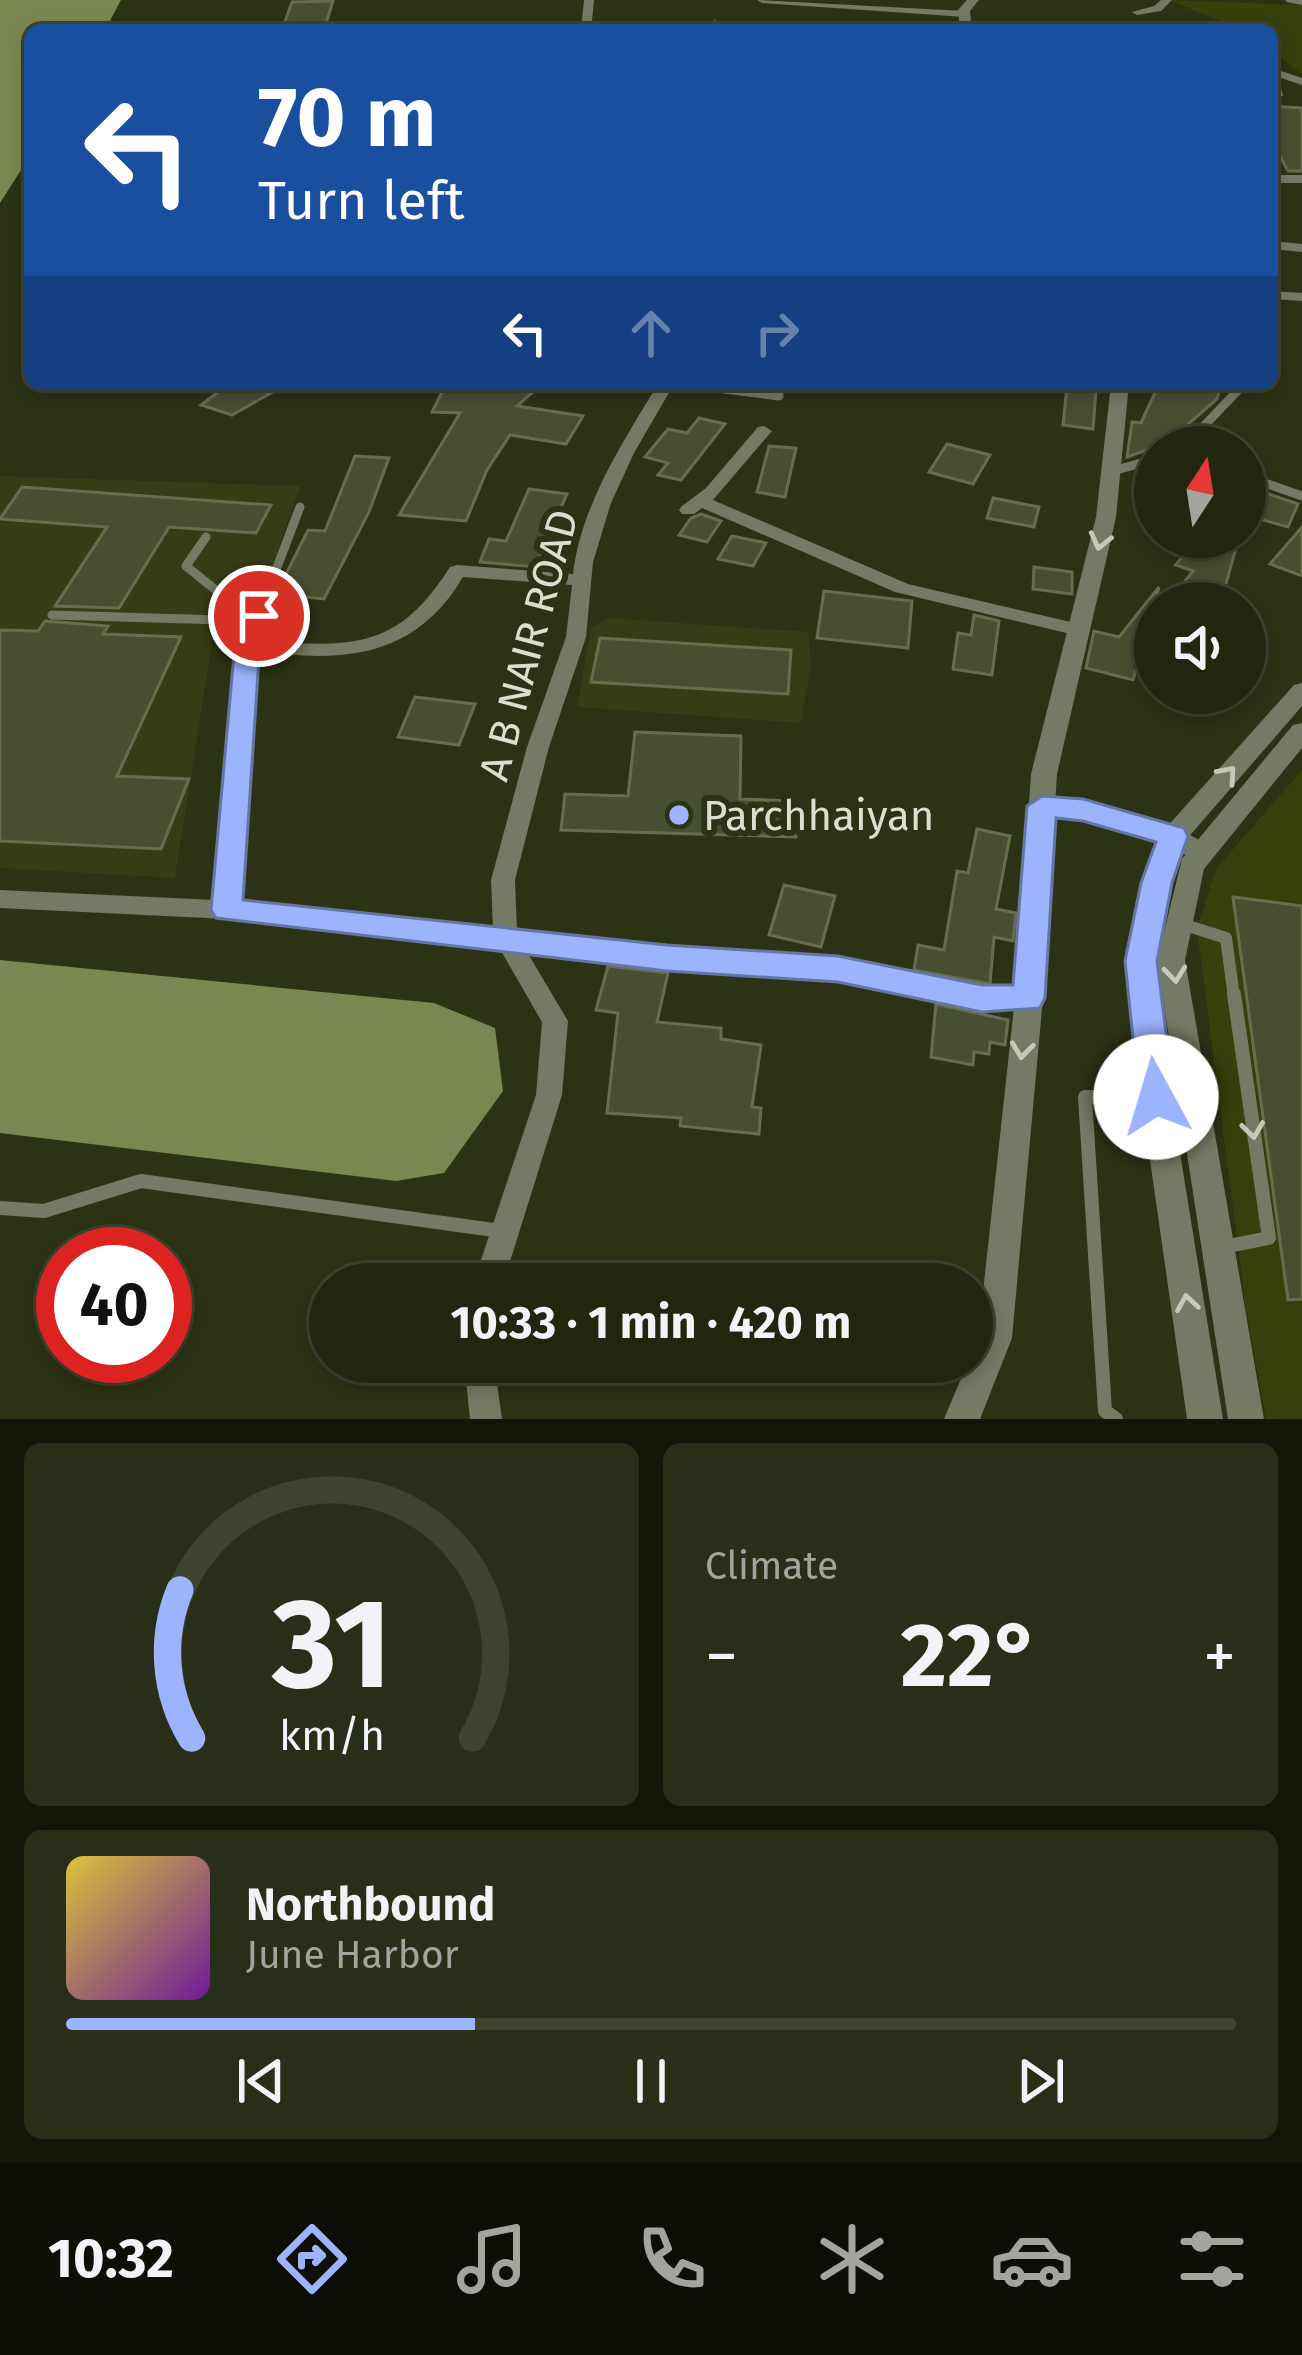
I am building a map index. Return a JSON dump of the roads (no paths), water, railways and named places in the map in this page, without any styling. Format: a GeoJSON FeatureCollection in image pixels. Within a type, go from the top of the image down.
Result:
{"type":"FeatureCollection","features":[{"type":"Feature","properties":{"kind":"street"},"geometry":{"type":"LineString","coordinates":[[762,0],[965,14]]}},
{"type":"Feature","properties":{"kind":"street"},"geometry":{"type":"LineString","coordinates":[[966,24],[973,0]]}},
{"type":"Feature","properties":{"kind":"street"},"geometry":{"type":"LineString","coordinates":[[1137,13],[1156,9],[1167,0]]}},
{"type":"Feature","properties":{"kind":"street"},"geometry":{"type":"LineString","coordinates":[[1291,0],[1302,1]]}},
{"type":"Feature","properties":{"kind":"street"},"geometry":{"type":"LineString","coordinates":[[823,22],[830,4]]}},
{"type":"Feature","properties":{"kind":"street","name":"A B NAIR ROAD"},"geometry":{"type":"LineString","coordinates":[[505,938],[503,880],[538,747],[577,637],[583,580],[602,503],[625,452],[663,390]]}},
{"type":"Feature","properties":{"kind":"street"},"geometry":{"type":"LineString","coordinates":[[962,1419],[995,1338],[1029,998],[1044,773],[1113,471],[1120,390]]}},
{"type":"Feature","properties":{"kind":"street"},"geometry":{"type":"LineString","coordinates":[[764,431],[694,506],[902,588],[1079,630]]}},
{"type":"Feature","properties":{"kind":"street"},"geometry":{"type":"LineString","coordinates":[[227,910],[253,632],[305,650],[374,644],[412,630],[432,611],[457,571],[583,580]]}},
{"type":"Feature","properties":{"kind":"street"},"geometry":{"type":"LineString","coordinates":[[1205,1419],[1156,1097],[1141,961],[1156,883],[1174,836],[1302,691]]}},
{"type":"Feature","properties":{"kind":"street"},"geometry":{"type":"LineString","coordinates":[[1246,1419],[1171,960],[1191,866],[1302,730]]}},
{"type":"Feature","properties":{"kind":"street"},"geometry":{"type":"LineString","coordinates":[[1042,806],[1083,810],[1174,836],[1202,853]]}},
{"type":"Feature","properties":{"kind":"street"},"geometry":{"type":"LineString","coordinates":[[0,899],[227,910],[667,958],[838,969],[982,999],[1029,998]]}},
{"type":"Feature","properties":{"kind":"street"},"geometry":{"type":"LineString","coordinates":[[494,1263],[549,1095],[555,1022],[505,938]]}},
{"type":"Feature","properties":{"kind":"street"},"geometry":{"type":"LineString","coordinates":[[482,1383],[486,1419]]}},
{"type":"Feature","properties":{"kind":"lane"},"geometry":{"type":"LineString","coordinates":[[734,390],[779,396]]}},
{"type":"Feature","properties":{"kind":"lane"},"geometry":{"type":"LineString","coordinates":[[1204,426],[1238,390]]}},
{"type":"Feature","properties":{"kind":"lane"},"geometry":{"type":"LineString","coordinates":[[1113,471],[1134,465]]}},
{"type":"Feature","properties":{"kind":"lane"},"geometry":{"type":"LineString","coordinates":[[1266,483],[1302,496]]}},
{"type":"Feature","properties":{"kind":"lane"},"geometry":{"type":"LineString","coordinates":[[52,615],[234,620],[253,632],[300,507]]}},
{"type":"Feature","properties":{"kind":"lane"},"geometry":{"type":"LineString","coordinates":[[206,537],[185,566],[238,608],[234,620]]}},
{"type":"Feature","properties":{"kind":"lane"},"geometry":{"type":"LineString","coordinates":[[1179,923],[1226,938],[1269,1238],[1219,1248]]}},
{"type":"Feature","properties":{"kind":"lane"},"geometry":{"type":"LineString","coordinates":[[1116,1419],[1105,1411],[1085,1097],[1156,1097],[1196,1107]]}},
{"type":"Feature","properties":{"kind":"lane"},"geometry":{"type":"LineString","coordinates":[[0,1208],[42,1215],[121,1183],[141,1181],[504,1232]]}},
{"type":"Feature","properties":{"kind":"place","name":"Parchhaiyan"},"geometry":{"type":"Point","coordinates":[679,815]}}]}
